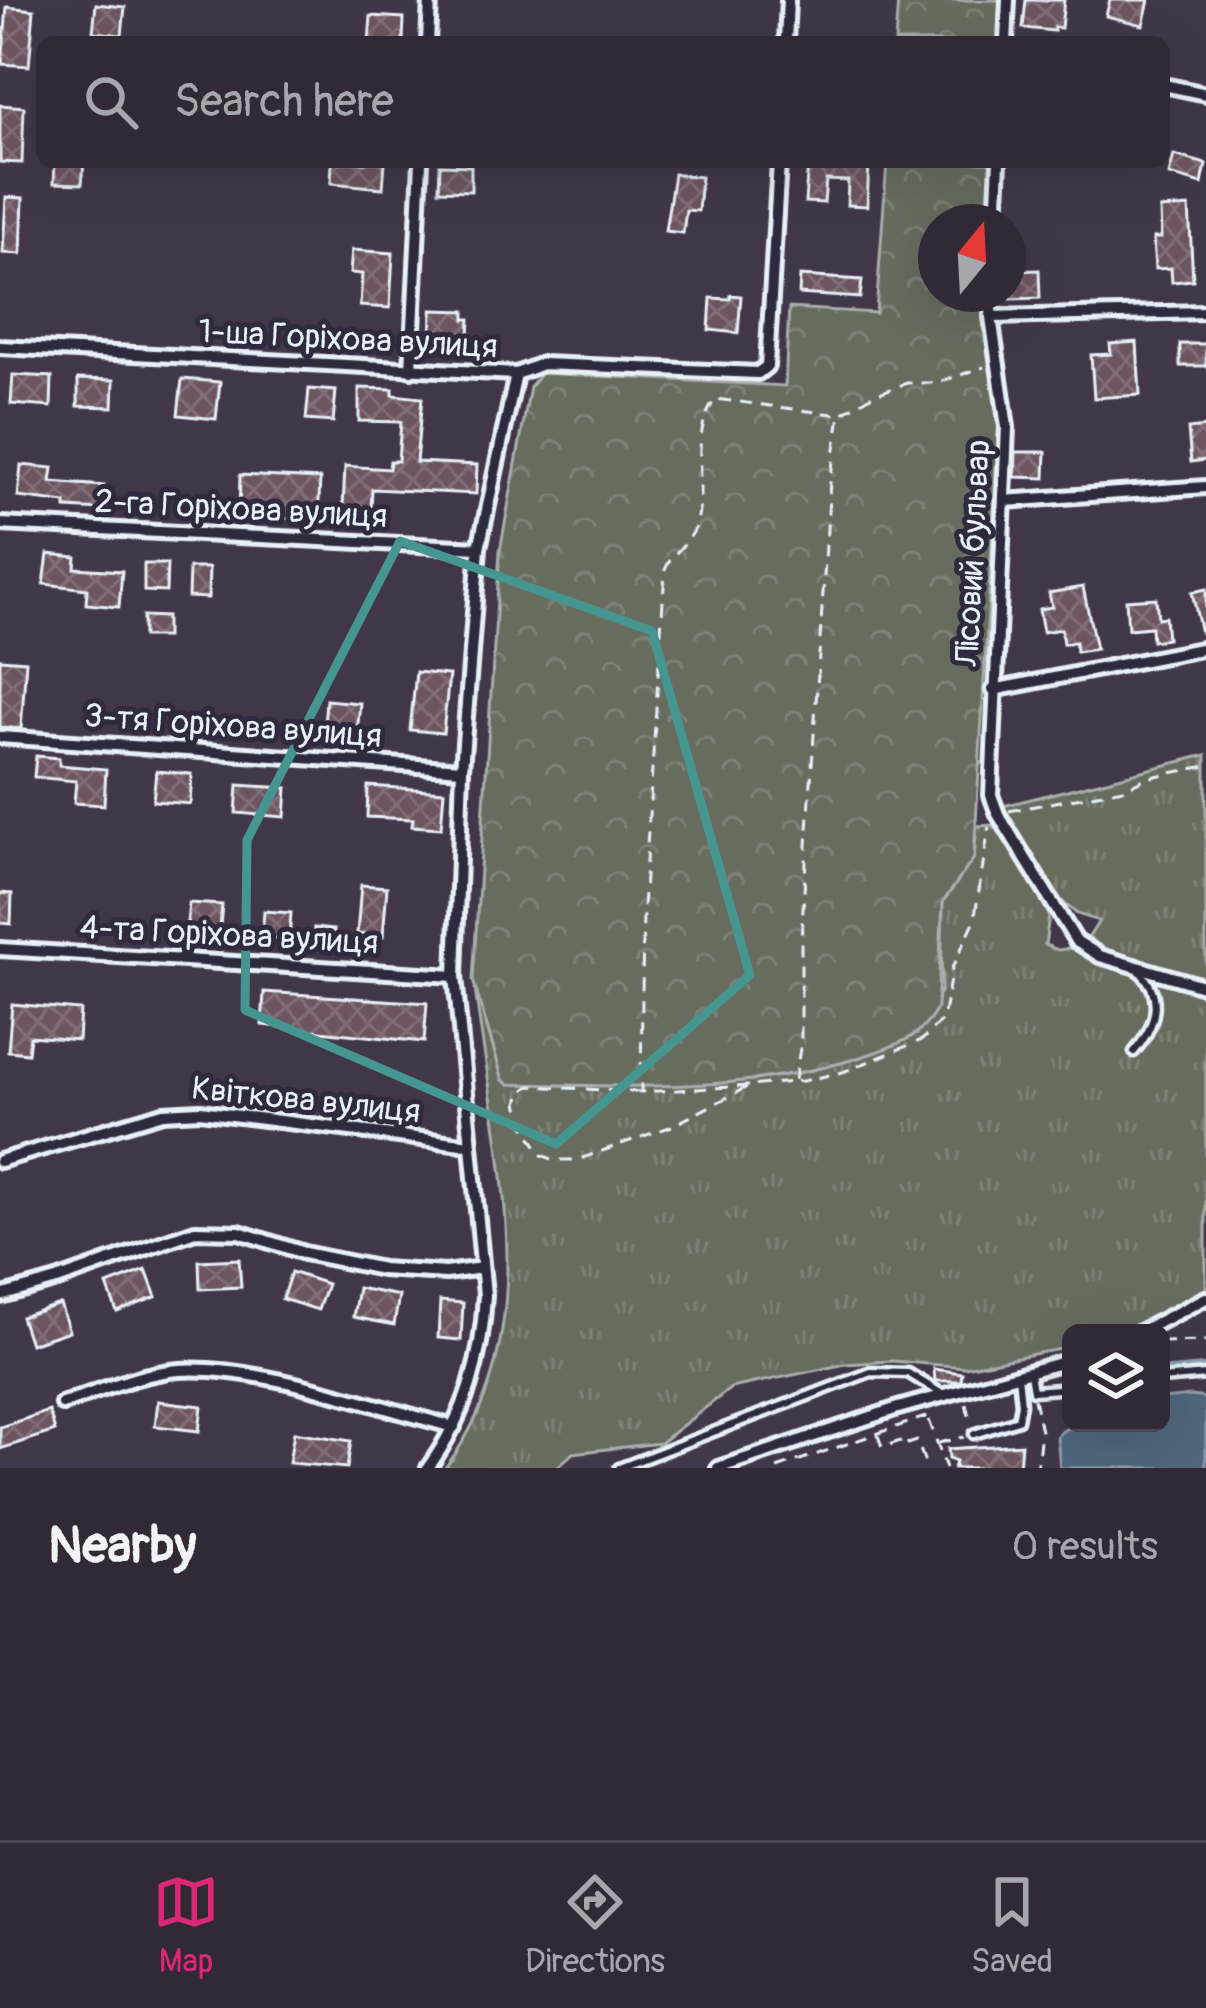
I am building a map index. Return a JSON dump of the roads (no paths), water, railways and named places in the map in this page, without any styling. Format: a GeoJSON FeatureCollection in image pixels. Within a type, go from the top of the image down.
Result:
{"type":"FeatureCollection","features":[{"type":"Feature","properties":{"kind":"street"},"geometry":{"type":"LineString","coordinates":[[428,36],[430,0]]}},
{"type":"Feature","properties":{"kind":"street"},"geometry":{"type":"LineString","coordinates":[[786,36],[788,0]]}},
{"type":"Feature","properties":{"kind":"street"},"geometry":{"type":"LineString","coordinates":[[1006,36],[1008,0]]}},
{"type":"Feature","properties":{"kind":"street"},"geometry":{"type":"LineString","coordinates":[[1170,86],[1206,94]]}},
{"type":"Feature","properties":{"kind":"street"},"geometry":{"type":"LineString","coordinates":[[411,370],[422,168]]}},
{"type":"Feature","properties":{"kind":"street","name":"1-ша Горіхова вулиця"},"geometry":{"type":"LineString","coordinates":[[0,347],[516,374],[542,364],[764,371],[779,168]]}},
{"type":"Feature","properties":{"kind":"street"},"geometry":{"type":"LineString","coordinates":[[997,204],[999,168]]}},
{"type":"Feature","properties":{"kind":"street","name":"Лісовий бульвар"},"geometry":{"type":"LineString","coordinates":[[991,312],[1006,428],[990,777],[998,814],[1076,941],[1100,956],[1134,965]]}},
{"type":"Feature","properties":{"kind":"street"},"geometry":{"type":"LineString","coordinates":[[991,317],[1206,312]]}},
{"type":"Feature","properties":{"kind":"street"},"geometry":{"type":"LineString","coordinates":[[428,1468],[454,1427],[473,1380],[485,1295],[455,976],[462,769],[478,548],[516,374]]}},
{"type":"Feature","properties":{"kind":"street"},"geometry":{"type":"LineString","coordinates":[[1004,501],[1206,488]]}},
{"type":"Feature","properties":{"kind":"street","name":"2-га Горіхова вулиця"},"geometry":{"type":"LineString","coordinates":[[0,524],[478,548]]}},
{"type":"Feature","properties":{"kind":"street"},"geometry":{"type":"LineString","coordinates":[[993,690],[1206,648]]}},
{"type":"Feature","properties":{"kind":"street","name":"3-тя Горіхова вулиця"},"geometry":{"type":"LineString","coordinates":[[0,737],[462,769]]}},
{"type":"Feature","properties":{"kind":"street","name":"4-та Горіхова вулиця"},"geometry":{"type":"LineString","coordinates":[[0,949],[455,976]]}},
{"type":"Feature","properties":{"kind":"street"},"geometry":{"type":"LineString","coordinates":[[1134,965],[1206,987]]}},
{"type":"Feature","properties":{"kind":"street","name":"Квіткова вулиця"},"geometry":{"type":"LineString","coordinates":[[0,1161],[163,1113],[200,1111],[470,1145]]}},
{"type":"Feature","properties":{"kind":"street"},"geometry":{"type":"LineString","coordinates":[[0,1296],[195,1231],[239,1232],[304,1253],[382,1269],[446,1273],[482,1268]]}},
{"type":"Feature","properties":{"kind":"street"},"geometry":{"type":"LineString","coordinates":[[1155,1324],[1206,1298]]}},
{"type":"Feature","properties":{"kind":"street"},"geometry":{"type":"LineString","coordinates":[[718,1468],[809,1435],[1062,1363]]}},
{"type":"Feature","properties":{"kind":"street"},"geometry":{"type":"LineString","coordinates":[[62,1403],[152,1374],[203,1370],[262,1378],[454,1427]]}},
{"type":"Feature","properties":{"kind":"lane"},"geometry":{"type":"LineString","coordinates":[[1134,965],[1149,981],[1156,1003],[1151,1028],[1134,1052]]}},
{"type":"Feature","properties":{"kind":"lane"},"geometry":{"type":"LineString","coordinates":[[620,1468],[872,1372],[908,1372],[944,1395]]}},
{"type":"Feature","properties":{"kind":"lane"},"geometry":{"type":"LineString","coordinates":[[1024,1374],[1033,1391],[1062,1389]]}},
{"type":"Feature","properties":{"kind":"lane"},"geometry":{"type":"LineString","coordinates":[[974,1434],[1018,1420],[1024,1374]]}},
{"type":"Feature","properties":{"kind":"lane"},"geometry":{"type":"LineString","coordinates":[[1170,1378],[1206,1375]]}},
{"type":"Feature","properties":{"kind":"water"},"geometry":{"type":"Polygon","coordinates":[[[1170,1398],[1206,1398],[1206,1468],[1060,1468],[1057,1436],[1062,1432],[1170,1432],[1170,1398]]]}},
{"type":"Feature","properties":{"kind":"waterway"},"geometry":{"type":"LineString","coordinates":[[1139,1324],[1206,1291]]}},
{"type":"Feature","properties":{"kind":"waterway"},"geometry":{"type":"LineString","coordinates":[[1170,1369],[1206,1366]]}}]}
